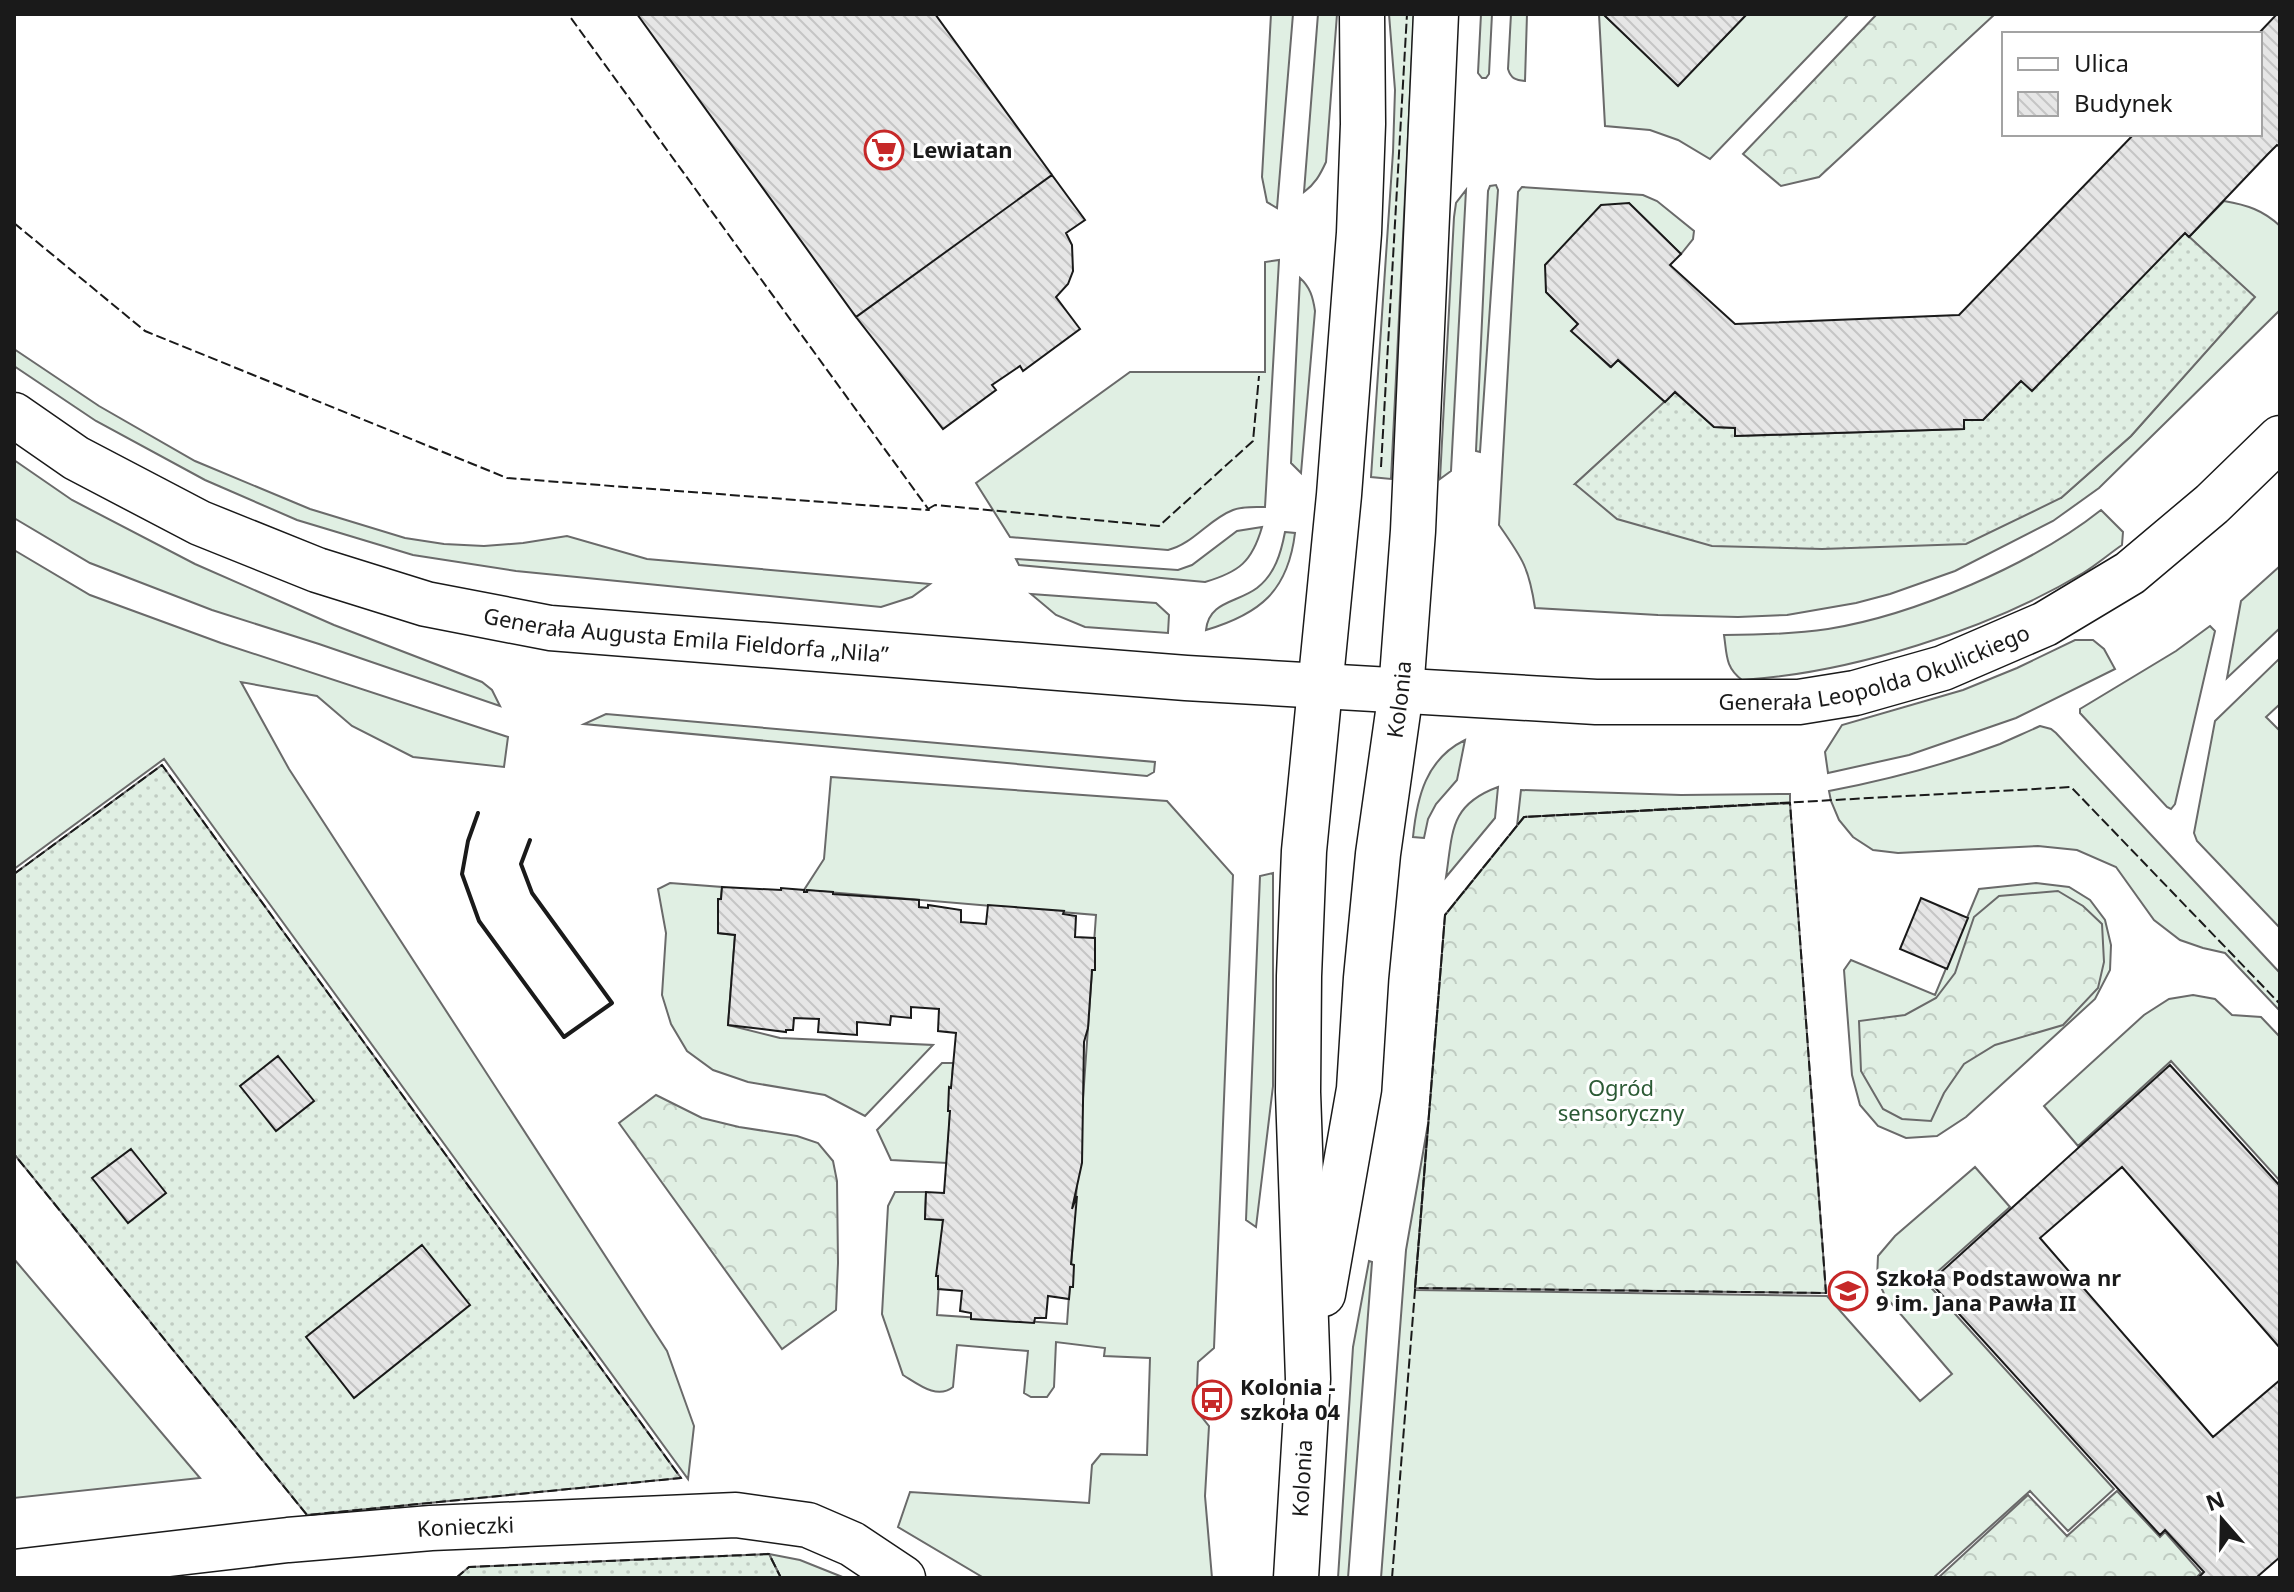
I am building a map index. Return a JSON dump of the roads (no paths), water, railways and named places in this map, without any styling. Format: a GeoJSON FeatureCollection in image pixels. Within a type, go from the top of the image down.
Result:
{"type":"FeatureCollection","features":[{"type":"Feature","properties":{"kind":"street","name":"Kolonia"},"geometry":{"type":"LineString","coordinates":[[1296,1578],[1308,1379],[1298,1092],[1304,851],[1359,233],[1363,124],[1362,14]]}},
{"type":"Feature","properties":{"kind":"street","name":"Kolonia"},"geometry":{"type":"LineString","coordinates":[[1308,1379],[1359,1089],[1378,854],[1401,691],[1413,531],[1436,14]]}},
{"type":"Feature","properties":{"kind":"street","name":"Generała Augusta Emila Fieldorfa „Nila”"},"geometry":{"type":"LineString","coordinates":[[14,415],[76,458],[200,523],[317,570],[426,604],[550,628],[628,635],[1186,678],[1401,691]]}},
{"type":"Feature","properties":{"kind":"street","name":"Generała Leopolda Okulickiego"},"geometry":{"type":"LineString","coordinates":[[1401,691],[1596,702],[1799,702],[1855,693],[1912,678],[2045,624],[2107,588],[2154,555],[2189,525],[2280,438]]}},
{"type":"Feature","properties":{"kind":"street","name":"Konieczki"},"geometry":{"type":"LineString","coordinates":[[14,1572],[288,1540],[431,1528],[736,1515],[808,1525],[852,1544],[903,1578]]}},
{"type":"Feature","properties":{"kind":"place","name":"Lewiatan"},"geometry":{"type":"Point","coordinates":[884,150]}},
{"type":"Feature","properties":{"kind":"place","name":"Szkoła Podstawowa nr 9 im. Jana Pawła II"},"geometry":{"type":"Point","coordinates":[1848,1291]}},
{"type":"Feature","properties":{"kind":"place","name":"Kolonia - szkoła 04"},"geometry":{"type":"Point","coordinates":[1212,1400]}},
{"type":"Feature","properties":{"kind":"park label","name":"Ogród sensoryczny"},"geometry":{"type":"Point","coordinates":[1621,1100]}}]}
